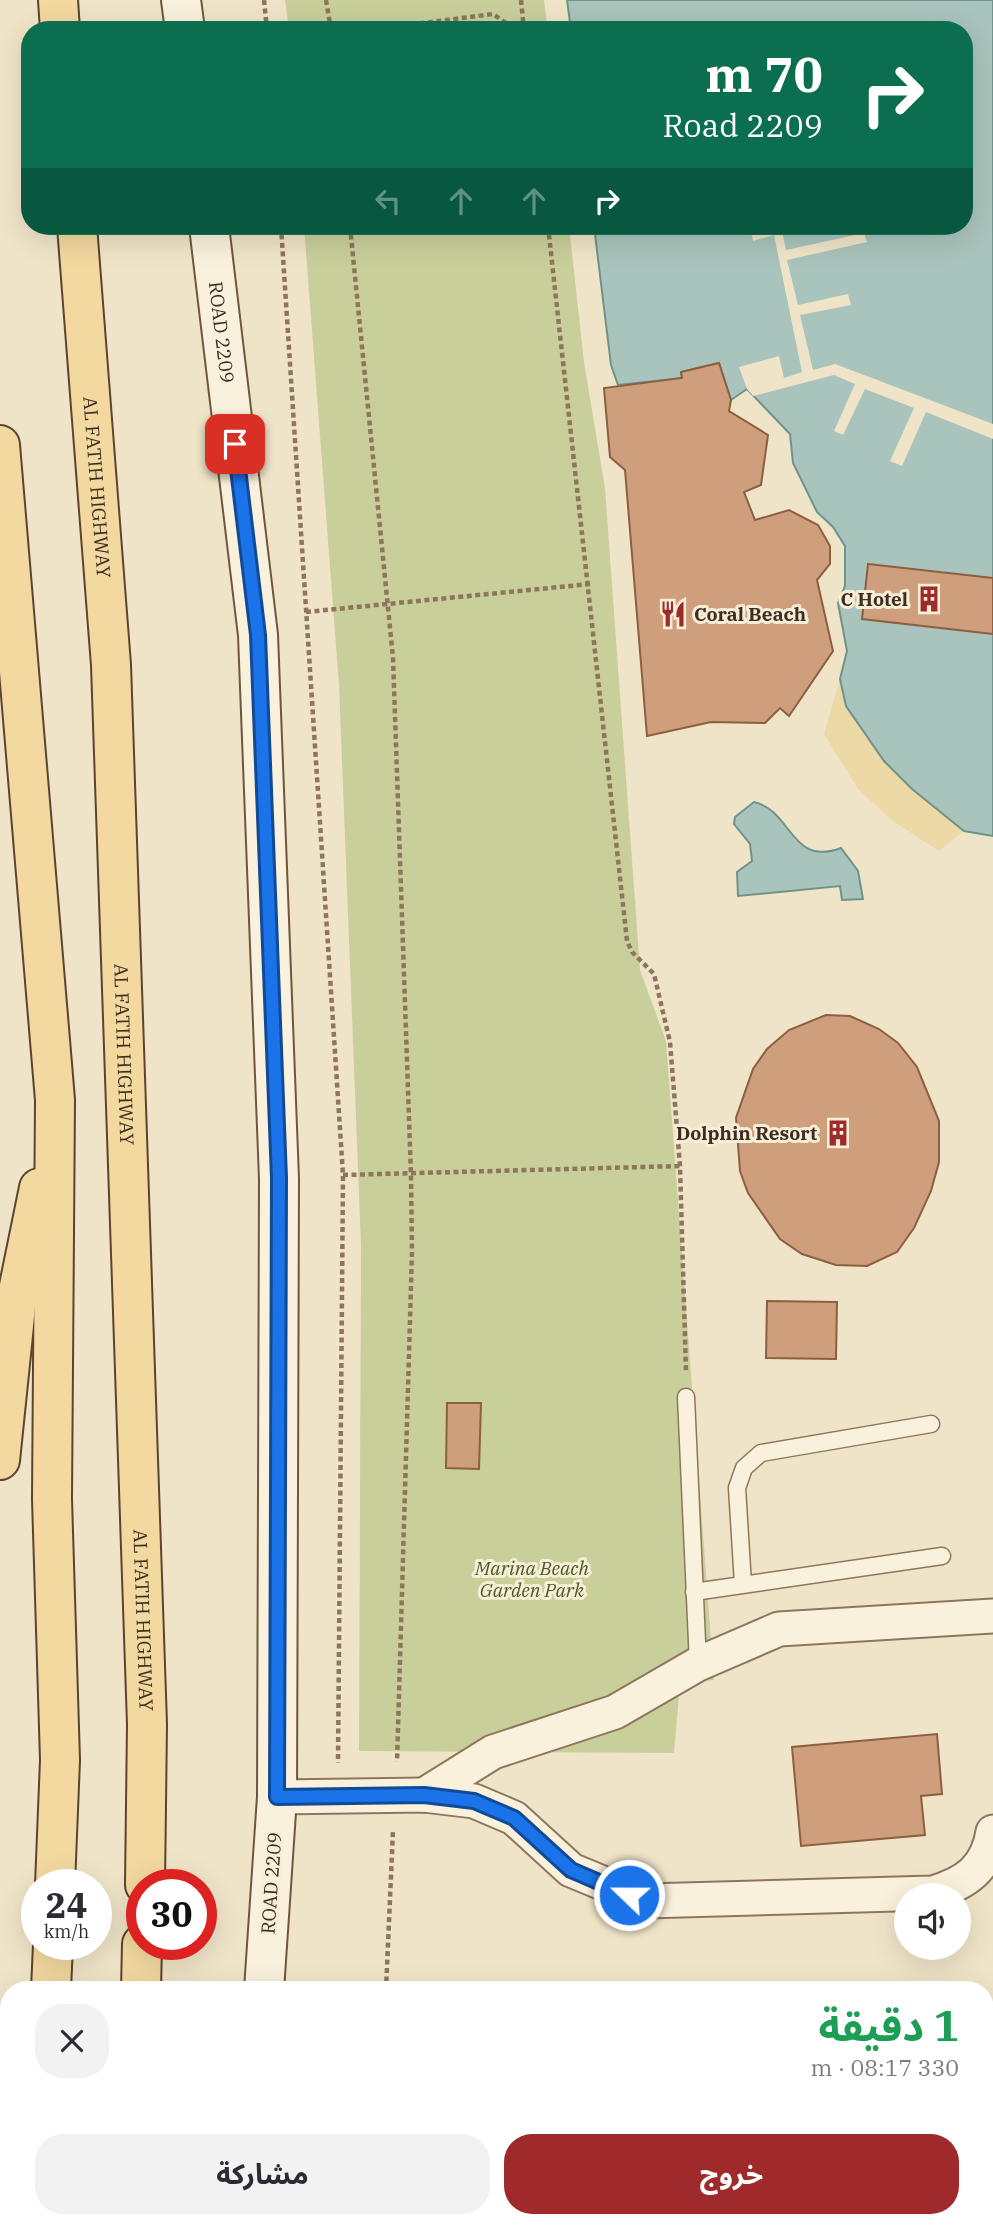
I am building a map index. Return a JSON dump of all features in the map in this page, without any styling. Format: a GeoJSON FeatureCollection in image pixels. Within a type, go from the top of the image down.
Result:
{"type":"FeatureCollection","features":[{"type":"Feature","properties":{"kind":"main road"},"geometry":{"type":"LineString","coordinates":[[58,0],[59,21]]}},
{"type":"Feature","properties":{"kind":"main road","name":"AL FATIH HIGHWAY"},"geometry":{"type":"LineString","coordinates":[[79,235],[111,665],[147,1710],[145,1869]]}},
{"type":"Feature","properties":{"kind":"main road"},"geometry":{"type":"LineString","coordinates":[[0,445],[55,1100],[52,1499],[60,1760],[56,1869]]}},
{"type":"Feature","properties":{"kind":"main road"},"geometry":{"type":"LineString","coordinates":[[0,1460],[17,1296],[55,1100]]}},
{"type":"Feature","properties":{"kind":"main road"},"geometry":{"type":"LineString","coordinates":[[51,1981],[52,1960]]}},
{"type":"Feature","properties":{"kind":"main road"},"geometry":{"type":"LineString","coordinates":[[141,1981],[142,1960]]}},
{"type":"Feature","properties":{"kind":"street"},"geometry":{"type":"LineString","coordinates":[[181,0],[184,21]]}},
{"type":"Feature","properties":{"kind":"street","name":"ROAD 2209"},"geometry":{"type":"LineString","coordinates":[[210,235],[258,635],[279,1178],[277,1797],[265,1981]]}},
{"type":"Feature","properties":{"kind":"street"},"geometry":{"type":"LineString","coordinates":[[409,1796],[494,1752],[615,1712],[698,1664],[779,1629],[993,1616]]}},
{"type":"Feature","properties":{"kind":"street"},"geometry":{"type":"LineString","coordinates":[[277,1797],[409,1796],[474,1801],[514,1818],[571,1870],[646,1901],[933,1893],[963,1883],[991,1843],[993,1832]]}},
{"type":"Feature","properties":{"kind":"lane"},"geometry":{"type":"LineString","coordinates":[[687,1397],[698,1664]]}},
{"type":"Feature","properties":{"kind":"lane"},"geometry":{"type":"LineString","coordinates":[[743,1584],[737,1488],[744,1468],[761,1453],[931,1424]]}},
{"type":"Feature","properties":{"kind":"lane"},"geometry":{"type":"LineString","coordinates":[[694,1592],[942,1556]]}},
{"type":"Feature","properties":{"kind":"path"},"geometry":{"type":"LineString","coordinates":[[264,0],[266,21]]}},
{"type":"Feature","properties":{"kind":"path"},"geometry":{"type":"LineString","coordinates":[[326,0],[330,21]]}},
{"type":"Feature","properties":{"kind":"path"},"geometry":{"type":"LineString","coordinates":[[520,0],[523,21]]}},
{"type":"Feature","properties":{"kind":"path"},"geometry":{"type":"LineString","coordinates":[[439,21],[493,14],[503,21]]}},
{"type":"Feature","properties":{"kind":"path"},"geometry":{"type":"LineString","coordinates":[[282,235],[343,1175],[337,1796]]}},
{"type":"Feature","properties":{"kind":"path"},"geometry":{"type":"LineString","coordinates":[[351,235],[393,658],[411,1176],[409,1796],[387,1981]]}},
{"type":"Feature","properties":{"kind":"path"},"geometry":{"type":"LineString","coordinates":[[549,235],[628,941],[632,952],[654,974],[670,1042],[680,1166],[687,1397]]}},
{"type":"Feature","properties":{"kind":"path"},"geometry":{"type":"LineString","coordinates":[[306,612],[590,584]]}},
{"type":"Feature","properties":{"kind":"path"},"geometry":{"type":"LineString","coordinates":[[343,1175],[411,1176],[680,1166]]}},
{"type":"Feature","properties":{"kind":"green space"},"geometry":{"type":"Polygon","coordinates":[[[285,0],[544,0],[547,21],[288,21],[285,0]]]}},
{"type":"Feature","properties":{"kind":"green space","name":"Marina Beach Garden Park"},"geometry":{"type":"Polygon","coordinates":[[[305,235],[570,235],[584,362],[605,488],[640,970],[666,1041],[714,1680],[680,1684],[674,1753],[359,1751],[361,1246],[339,685],[305,235]]]}},
{"type":"Feature","properties":{"kind":"sand"},"geometry":{"type":"Polygon","coordinates":[[[840,679],[848,703],[872,745],[906,782],[964,831],[939,851],[893,821],[858,789],[824,734],[840,679]]]}},
{"type":"Feature","properties":{"kind":"water"},"geometry":{"type":"Polygon","coordinates":[[[567,0],[993,0],[993,836],[964,831],[912,789],[884,761],[846,706],[840,679],[847,651],[838,603],[845,586],[845,546],[833,527],[817,512],[793,463],[790,434],[747,389],[731,400],[719,363],[681,372],[682,378],[618,385],[611,365],[595,235],[973,235],[973,21],[570,21],[567,0]]]}},
{"type":"Feature","properties":{"kind":"water"},"geometry":{"type":"Polygon","coordinates":[[[754,802],[767,807],[801,844],[811,850],[824,852],[841,848],[858,871],[863,899],[842,900],[840,886],[738,896],[737,872],[752,861],[750,844],[734,824],[735,817],[754,802]]]}},
{"type":"Feature","properties":{"kind":"pier"},"geometry":{"type":"Polygon","coordinates":[[[752,235],[774,235],[753,241],[752,235]]]}},
{"type":"Feature","properties":{"kind":"pier"},"geometry":{"type":"Polygon","coordinates":[[[774,235],[783,235],[786,250],[865,235],[867,242],[787,260],[798,305],[848,294],[851,305],[800,315],[813,370],[835,364],[993,424],[993,439],[926,412],[902,466],[890,461],[914,408],[865,389],[843,435],[834,431],[855,384],[834,375],[753,396],[747,389],[739,367],[779,356],[784,378],[802,372],[774,235]]]}},
{"type":"Feature","properties":{"kind":"building"},"geometry":{"type":"Polygon","coordinates":[[[719,363],[731,400],[729,411],[768,435],[761,485],[744,492],[755,520],[789,510],[818,525],[830,546],[830,564],[817,580],[833,651],[789,716],[780,708],[765,723],[711,722],[647,736],[625,470],[610,457],[604,388],[682,378],[681,372],[719,363]]]}},
{"type":"Feature","properties":{"kind":"building","name":"C Hotel"},"geometry":{"type":"Polygon","coordinates":[[[868,564],[993,578],[993,634],[862,619],[868,564]]]}},
{"type":"Feature","properties":{"kind":"building","name":"Dolphin Resort"},"geometry":{"type":"Polygon","coordinates":[[[826,1015],[850,1016],[879,1029],[898,1043],[917,1067],[939,1121],[939,1162],[931,1191],[914,1228],[897,1252],[867,1266],[836,1265],[802,1254],[780,1239],[748,1193],[740,1171],[736,1118],[753,1069],[767,1049],[789,1030],[826,1015]]]}},
{"type":"Feature","properties":{"kind":"building"},"geometry":{"type":"Polygon","coordinates":[[[767,1301],[837,1302],[836,1359],[766,1358],[767,1301]]]}},
{"type":"Feature","properties":{"kind":"building"},"geometry":{"type":"Polygon","coordinates":[[[447,1403],[481,1403],[479,1469],[446,1468],[447,1403]]]}},
{"type":"Feature","properties":{"kind":"building"},"geometry":{"type":"Polygon","coordinates":[[[937,1734],[942,1794],[921,1796],[925,1835],[801,1846],[792,1747],[937,1734]]]}},
{"type":"Feature","properties":{"kind":"place","name":"C Hotel"},"geometry":{"type":"Point","coordinates":[929,599]}},
{"type":"Feature","properties":{"kind":"place","name":"Coral Beach"},"geometry":{"type":"Point","coordinates":[673,614]}},
{"type":"Feature","properties":{"kind":"place","name":"Dolphin Resort"},"geometry":{"type":"Point","coordinates":[838,1133]}},
{"type":"Feature","properties":{"kind":"route"},"geometry":{"type":"LineString","coordinates":[[235,444],[258,635],[279,1178],[277,1797],[424,1795],[474,1801],[514,1818],[571,1870],[629,1895]]}}]}
